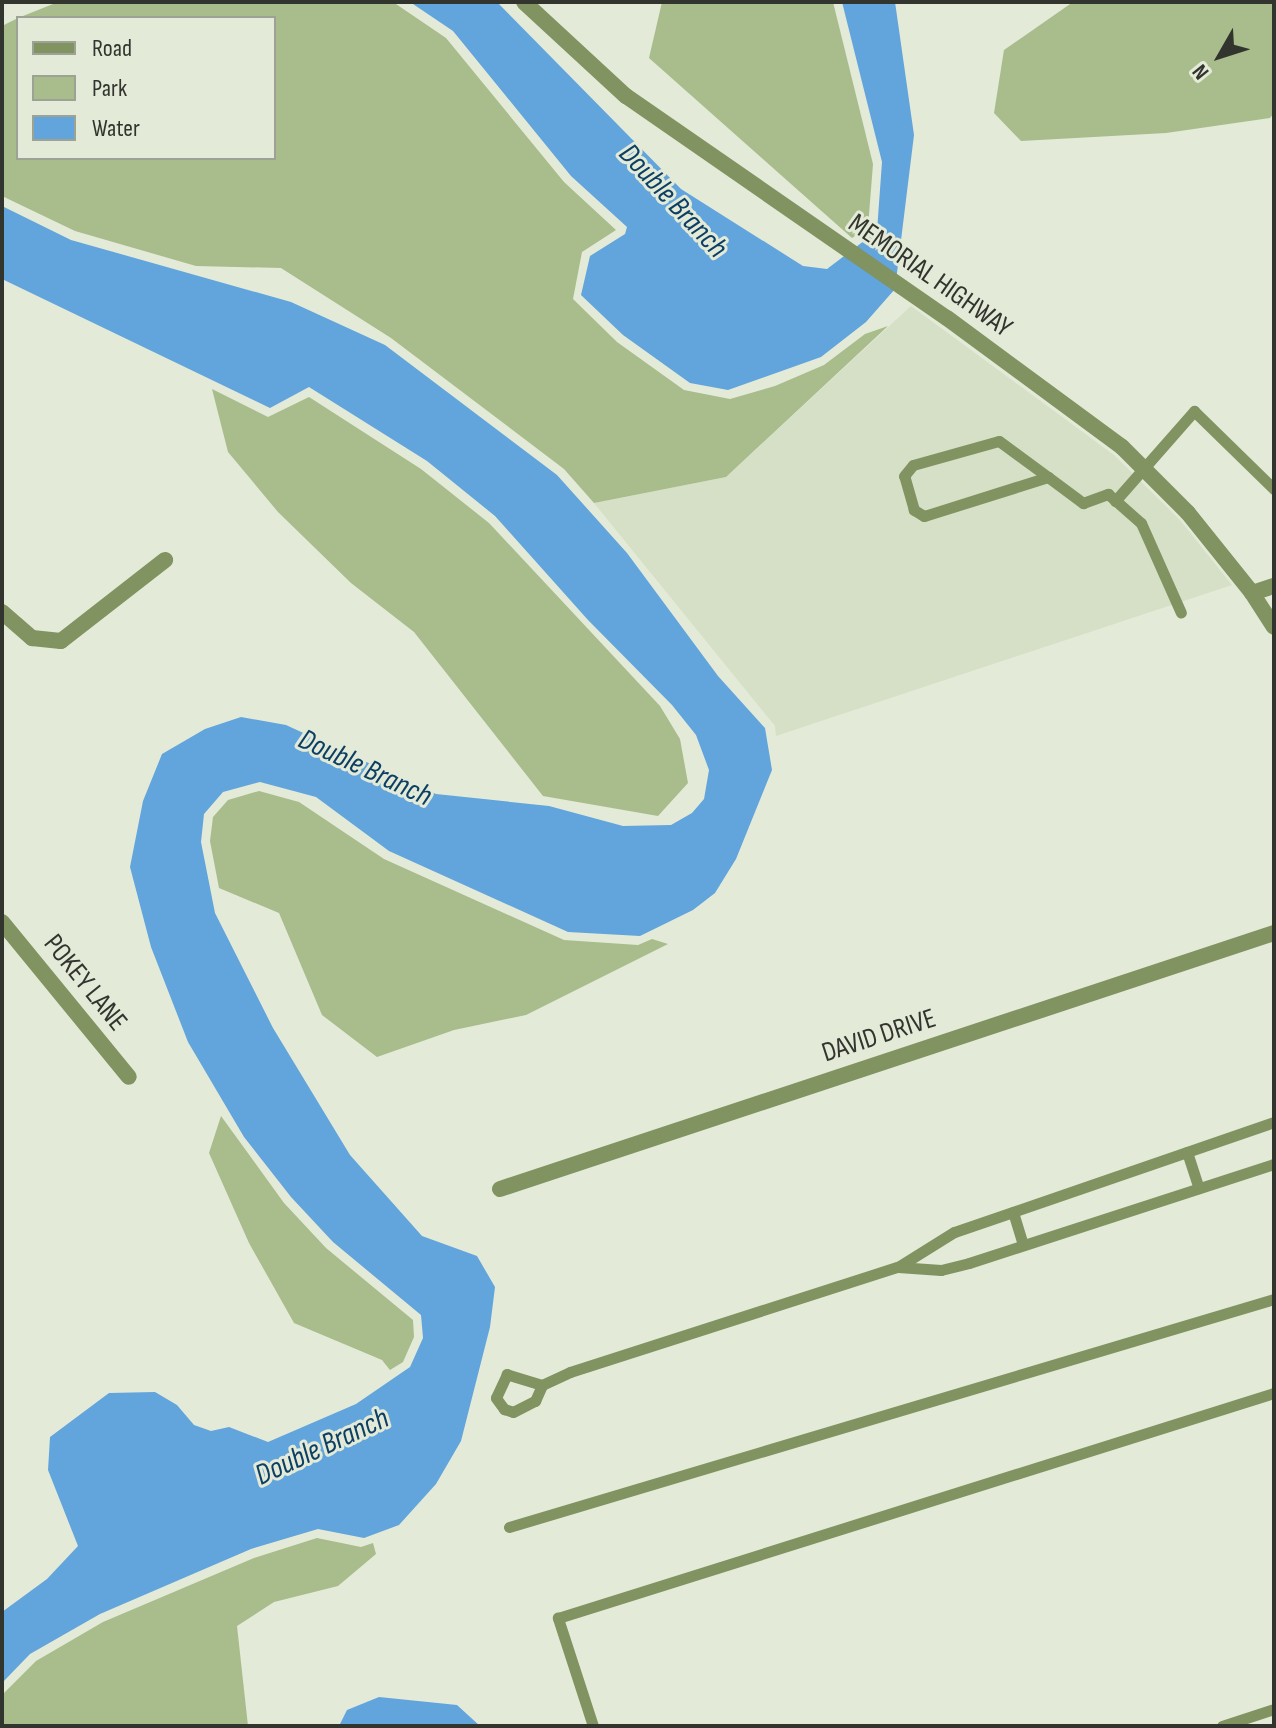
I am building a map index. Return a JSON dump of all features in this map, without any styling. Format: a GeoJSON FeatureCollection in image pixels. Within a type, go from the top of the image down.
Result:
{"type":"FeatureCollection","features":[{"type":"Feature","properties":{"kind":"street","name":"MEMORIAL HIGHWAY"},"geometry":{"type":"LineString","coordinates":[[524,2],[626,96],[947,318],[1144,469],[1188,513],[1252,593],[1274,627]]}},
{"type":"Feature","properties":{"kind":"street"},"geometry":{"type":"LineString","coordinates":[[2,612],[32,638],[61,641],[165,560]]}},
{"type":"Feature","properties":{"kind":"street"},"geometry":{"type":"LineString","coordinates":[[1252,593],[1274,586]]}},
{"type":"Feature","properties":{"kind":"street","name":"POKEY LANE"},"geometry":{"type":"LineString","coordinates":[[2,922],[129,1077]]}},
{"type":"Feature","properties":{"kind":"street","name":"DAVID DRIVE"},"geometry":{"type":"LineString","coordinates":[[500,1189],[1274,933]]}},
{"type":"Feature","properties":{"kind":"lane"},"geometry":{"type":"LineString","coordinates":[[1115,501],[1194,411],[1274,489]]}},
{"type":"Feature","properties":{"kind":"lane"},"geometry":{"type":"LineString","coordinates":[[1048,477],[924,516],[914,510],[904,476],[913,465],[999,441],[1048,477],[1083,503],[1108,494],[1141,523],[1181,613]]}},
{"type":"Feature","properties":{"kind":"lane"},"geometry":{"type":"LineString","coordinates":[[542,1385],[898,1267],[954,1232],[1274,1122]]}},
{"type":"Feature","properties":{"kind":"lane"},"geometry":{"type":"LineString","coordinates":[[1187,1152],[1199,1188]]}},
{"type":"Feature","properties":{"kind":"lane"},"geometry":{"type":"LineString","coordinates":[[898,1267],[941,1270],[1274,1164]]}},
{"type":"Feature","properties":{"kind":"lane"},"geometry":{"type":"LineString","coordinates":[[1013,1212],[1023,1245]]}},
{"type":"Feature","properties":{"kind":"lane"},"geometry":{"type":"LineString","coordinates":[[509,1527],[1274,1299]]}},
{"type":"Feature","properties":{"kind":"lane"},"geometry":{"type":"LineString","coordinates":[[593,1726],[558,1618],[1274,1394]]}},
{"type":"Feature","properties":{"kind":"lane"},"geometry":{"type":"LineString","coordinates":[[1222,1726],[1274,1709]]}},
{"type":"Feature","properties":{"kind":"shaded area"},"geometry":{"type":"Polygon","coordinates":[[[911,306],[1114,455],[1180,520],[1232,585],[776,736],[775,726],[594,503],[726,477],[911,306]]]}},
{"type":"Feature","properties":{"kind":"green space"},"geometry":{"type":"Polygon","coordinates":[[[58,2],[393,2],[446,38],[564,182],[616,230],[582,252],[573,299],[617,342],[684,390],[730,399],[775,386],[824,365],[865,334],[888,326],[726,477],[594,503],[564,469],[391,338],[281,268],[196,266],[75,231],[2,196],[2,26],[16,19],[16,160],[276,160],[276,16],[23,16],[58,2]]]}},
{"type":"Feature","properties":{"kind":"green space"},"geometry":{"type":"Polygon","coordinates":[[[662,2],[833,2],[873,164],[868,227],[852,238],[649,58],[662,2]]]}},
{"type":"Feature","properties":{"kind":"green space"},"geometry":{"type":"Polygon","coordinates":[[[1073,2],[1274,2],[1274,113],[1270,118],[1166,133],[1021,141],[994,113],[1004,50],[1073,2]]]}},
{"type":"Feature","properties":{"kind":"green space"},"geometry":{"type":"Polygon","coordinates":[[[212,389],[268,417],[309,397],[421,469],[489,523],[660,706],[680,739],[688,783],[658,816],[543,796],[414,632],[351,583],[278,512],[228,452],[212,389]]]}},
{"type":"Feature","properties":{"kind":"green space"},"geometry":{"type":"Polygon","coordinates":[[[259,791],[299,802],[384,859],[564,940],[638,945],[652,939],[668,944],[526,1015],[454,1030],[377,1057],[322,1015],[279,913],[219,888],[210,841],[213,817],[228,800],[259,791]]]}},
{"type":"Feature","properties":{"kind":"green space"},"geometry":{"type":"Polygon","coordinates":[[[221,1116],[284,1203],[326,1248],[413,1320],[414,1337],[403,1362],[390,1370],[382,1360],[294,1323],[249,1243],[209,1153],[221,1116]]]}},
{"type":"Feature","properties":{"kind":"green space"},"geometry":{"type":"Polygon","coordinates":[[[317,1538],[361,1547],[373,1543],[376,1554],[338,1586],[274,1602],[237,1626],[248,1726],[2,1726],[2,1695],[36,1661],[103,1622],[254,1558],[317,1538]]]}},
{"type":"Feature","properties":{"kind":"water","name":"Double Branch"},"geometry":{"type":"Polygon","coordinates":[[[410,2],[497,2],[681,189],[803,266],[827,269],[877,231],[882,162],[842,2],[895,2],[914,135],[895,289],[866,322],[821,357],[728,390],[690,383],[623,335],[581,295],[590,256],[625,234],[627,227],[571,176],[453,31],[410,2]]]}},
{"type":"Feature","properties":{"kind":"water","name":"Double Branch"},"geometry":{"type":"Polygon","coordinates":[[[2,206],[71,240],[291,302],[385,345],[557,475],[627,553],[718,676],[765,728],[772,770],[736,859],[715,893],[693,910],[640,936],[568,932],[389,851],[316,797],[260,782],[223,792],[204,814],[201,842],[215,913],[273,1028],[350,1155],[422,1236],[477,1256],[495,1287],[490,1327],[461,1441],[436,1484],[399,1525],[364,1538],[318,1529],[251,1549],[100,1614],[30,1654],[2,1683],[2,1612],[47,1579],[78,1546],[48,1470],[50,1437],[109,1393],[155,1392],[177,1405],[194,1425],[211,1431],[229,1427],[268,1442],[356,1404],[410,1367],[423,1338],[421,1315],[333,1242],[291,1197],[244,1137],[188,1042],[151,947],[130,867],[143,801],[162,754],[205,729],[241,717],[286,725],[436,794],[549,806],[623,826],[671,825],[692,813],[704,799],[709,770],[696,735],[672,705],[588,620],[495,516],[427,461],[309,387],[270,408],[2,279],[2,206]]]}},
{"type":"Feature","properties":{"kind":"water"},"geometry":{"type":"Polygon","coordinates":[[[379,1697],[457,1705],[480,1726],[339,1726],[347,1710],[379,1697]]]}}]}
